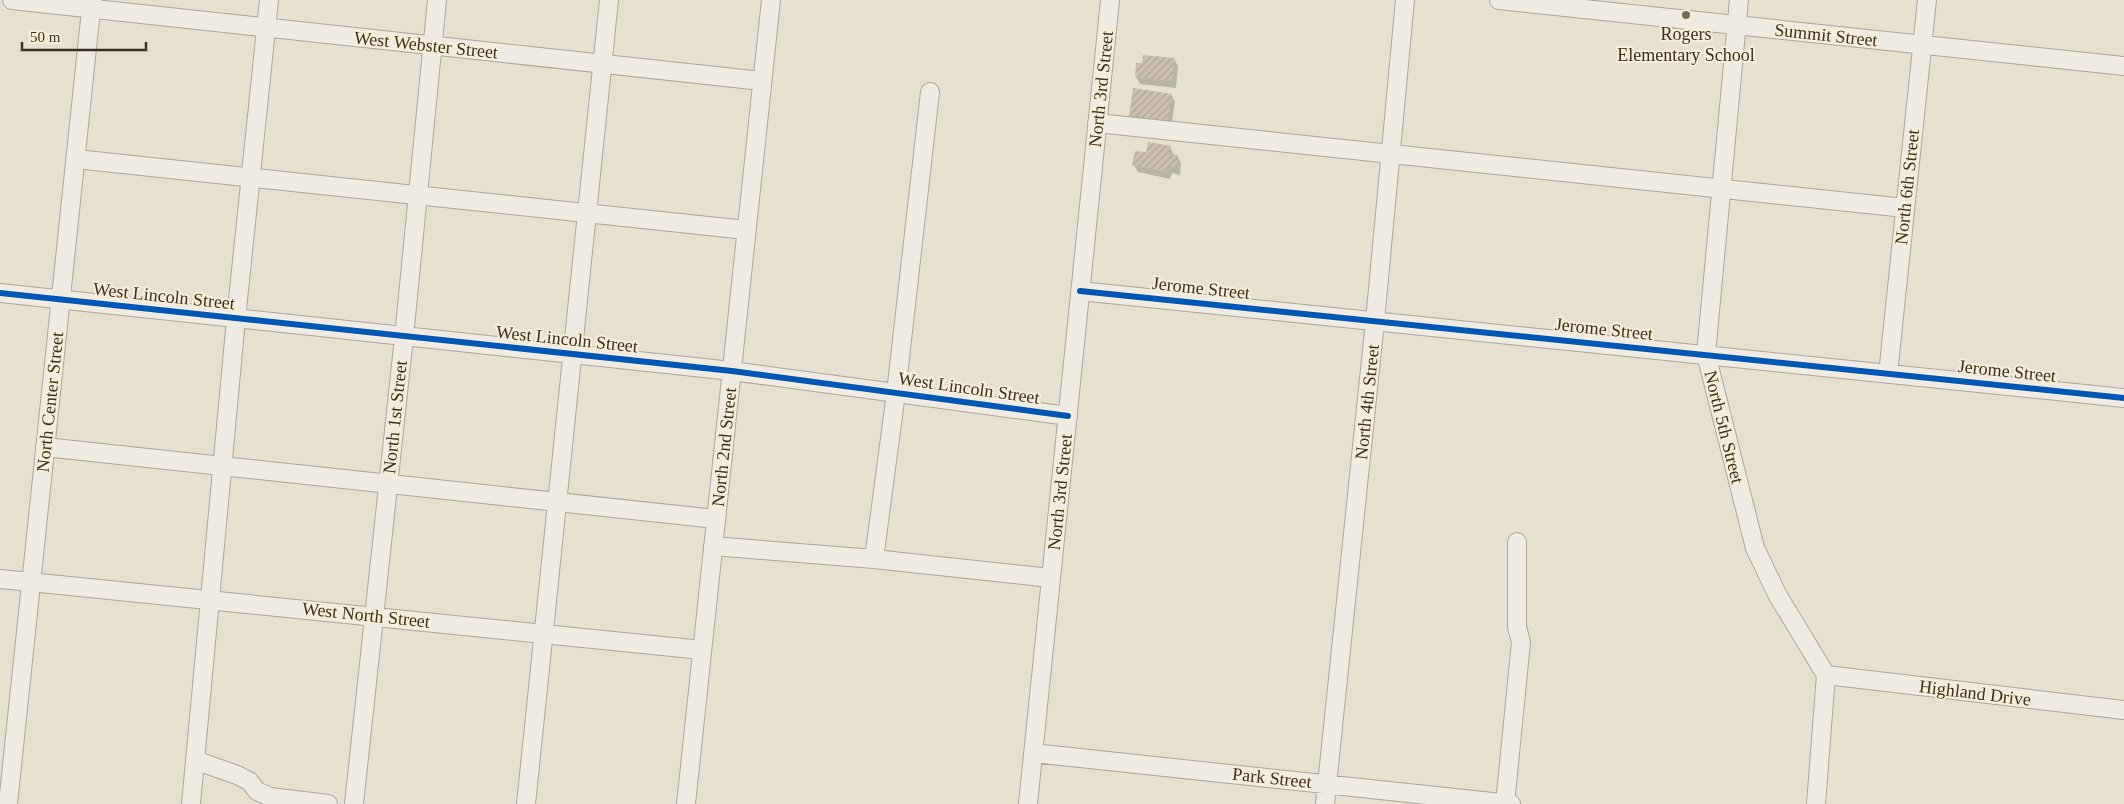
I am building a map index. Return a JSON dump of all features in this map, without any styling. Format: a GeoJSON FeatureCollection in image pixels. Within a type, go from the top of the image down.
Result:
{"type":"FeatureCollection","features":[{"type":"Feature","properties":{"kind":"street","name":"West Webster Street"},"geometry":{"type":"LineString","coordinates":[[12,0],[91,4],[266,27],[762,81]]}},
{"type":"Feature","properties":{"kind":"street"},"geometry":{"type":"LineString","coordinates":[[191,804],[236,318],[269,0]]}},
{"type":"Feature","properties":{"kind":"street","name":"North 1st Street"},"geometry":{"type":"LineString","coordinates":[[354,804],[404,337],[437,0]]}},
{"type":"Feature","properties":{"kind":"street"},"geometry":{"type":"LineString","coordinates":[[526,804],[609,0]]}},
{"type":"Feature","properties":{"kind":"street","name":"North 2nd Street"},"geometry":{"type":"LineString","coordinates":[[686,804],[771,0]]}},
{"type":"Feature","properties":{"kind":"street","name":"North 3rd Street"},"geometry":{"type":"LineString","coordinates":[[1028,804],[1110,0]]}},
{"type":"Feature","properties":{"kind":"street","name":"North 4th Street"},"geometry":{"type":"LineString","coordinates":[[1325,804],[1375,321],[1405,0]]}},
{"type":"Feature","properties":{"kind":"street","name":"Summit Street"},"geometry":{"type":"LineString","coordinates":[[1499,0],[2124,66]]}},
{"type":"Feature","properties":{"kind":"street","name":"North 5th Street"},"geometry":{"type":"LineString","coordinates":[[1739,0],[1706,354],[1756,548],[1778,596],[1826,675]]}},
{"type":"Feature","properties":{"kind":"street","name":"North 6th Street"},"geometry":{"type":"LineString","coordinates":[[1888,374],[1927,0]]}},
{"type":"Feature","properties":{"kind":"street","name":"North Center Street"},"geometry":{"type":"LineString","coordinates":[[8,804],[30,582],[62,300],[91,4]]}},
{"type":"Feature","properties":{"kind":"street"},"geometry":{"type":"LineString","coordinates":[[874,559],[896,393],[930,92]]}},
{"type":"Feature","properties":{"kind":"street"},"geometry":{"type":"LineString","coordinates":[[1097,123],[1905,208]]}},
{"type":"Feature","properties":{"kind":"street"},"geometry":{"type":"LineString","coordinates":[[76,159],[746,230]]}},
{"type":"Feature","properties":{"kind":"street","name":"Jerome Street"},"geometry":{"type":"LineString","coordinates":[[1080,291],[2124,398]]}},
{"type":"Feature","properties":{"kind":"street","name":"West Lincoln Street"},"geometry":{"type":"LineString","coordinates":[[0,293],[732,371],[1068,416]]}},
{"type":"Feature","properties":{"kind":"street"},"geometry":{"type":"LineString","coordinates":[[45,447],[716,519]]}},
{"type":"Feature","properties":{"kind":"street"},"geometry":{"type":"LineString","coordinates":[[1507,804],[1521,642],[1517,626],[1517,542]]}},
{"type":"Feature","properties":{"kind":"street"},"geometry":{"type":"LineString","coordinates":[[713,546],[874,559],[1051,578]]}},
{"type":"Feature","properties":{"kind":"street","name":"West North Street"},"geometry":{"type":"LineString","coordinates":[[0,579],[702,650]]}},
{"type":"Feature","properties":{"kind":"street"},"geometry":{"type":"LineString","coordinates":[[1816,804],[1826,675]]}},
{"type":"Feature","properties":{"kind":"street","name":"Highland Drive"},"geometry":{"type":"LineString","coordinates":[[1826,675],[2124,710]]}},
{"type":"Feature","properties":{"kind":"street","name":"Park Street"},"geometry":{"type":"LineString","coordinates":[[1034,753],[1507,804]]}},
{"type":"Feature","properties":{"kind":"street"},"geometry":{"type":"LineString","coordinates":[[195,760],[237,775],[249,781],[257,791],[270,797],[328,804]]}},
{"type":"Feature","properties":{"kind":"building"},"geometry":{"type":"Polygon","coordinates":[[[1143,55],[1175,58],[1172,81],[1135,77],[1136,63],[1142,63],[1143,55]]]}},
{"type":"Feature","properties":{"kind":"building"},"geometry":{"type":"Polygon","coordinates":[[[1133,88],[1172,94],[1168,121],[1129,116],[1133,88]]]}},
{"type":"Feature","properties":{"kind":"building"},"geometry":{"type":"Polygon","coordinates":[[[1148,142],[1171,146],[1169,154],[1178,155],[1176,167],[1168,167],[1166,172],[1132,165],[1135,151],[1146,152],[1148,142]]]}},
{"type":"Feature","properties":{"kind":"cycle path"},"geometry":{"type":"LineString","coordinates":[[1080,291],[2124,398]]}},
{"type":"Feature","properties":{"kind":"cycle path"},"geometry":{"type":"LineString","coordinates":[[0,293],[732,371],[1068,416]]}},
{"type":"Feature","properties":{"kind":"place","name":"Rogers Elementary School"},"geometry":{"type":"Point","coordinates":[1686,15]}}]}
